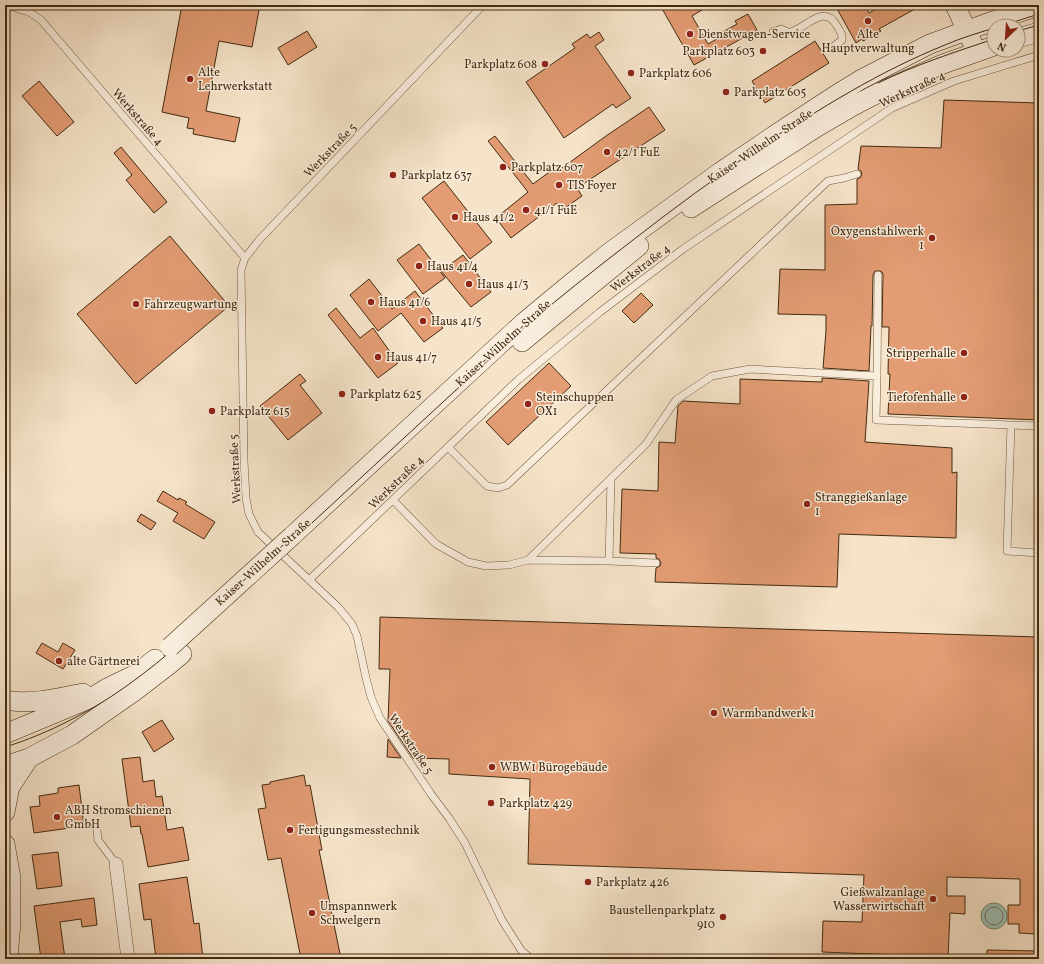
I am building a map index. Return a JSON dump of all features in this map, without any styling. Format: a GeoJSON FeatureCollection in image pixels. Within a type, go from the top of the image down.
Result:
{"type":"FeatureCollection","features":[{"type":"Feature","properties":{"kind":"main road"},"geometry":{"type":"LineString","coordinates":[[954,5],[966,31],[985,49]]}},
{"type":"Feature","properties":{"kind":"main road","name":"Kaiser-Wilhelm-Straße"},"geometry":{"type":"LineString","coordinates":[[297,539],[523,323],[610,252],[720,172],[860,80],[930,44],[1039,6]]}},
{"type":"Feature","properties":{"kind":"main road"},"geometry":{"type":"LineString","coordinates":[[1026,36],[1039,32]]}},
{"type":"Feature","properties":{"kind":"main road","name":"Kaiser-Wilhelm-Straße"},"geometry":{"type":"LineString","coordinates":[[5,734],[89,699],[107,688],[136,674],[176,650],[297,539],[532,332],[670,222],[817,127],[853,106],[884,90],[935,68],[985,49]]}},
{"type":"Feature","properties":{"kind":"main road","name":"Kaiser-Wilhelm-Straße"},"geometry":{"type":"LineString","coordinates":[[5,766],[29,758],[72,735],[135,691],[170,664],[176,650]]}},
{"type":"Feature","properties":{"kind":"main road"},"geometry":{"type":"LineString","coordinates":[[5,700],[34,701],[59,698],[107,688]]}},
{"type":"Feature","properties":{"kind":"main road"},"geometry":{"type":"LineString","coordinates":[[5,812],[10,787],[29,758]]}},
{"type":"Feature","properties":{"kind":"main road"},"geometry":{"type":"LineString","coordinates":[[5,844],[11,878],[11,922],[8,959]]}},
{"type":"Feature","properties":{"kind":"street"},"geometry":{"type":"LineString","coordinates":[[116,864],[128,959]]}},
{"type":"Feature","properties":{"kind":"lane","name":"Werkstraße 4"},"geometry":{"type":"LineString","coordinates":[[5,5],[29,12],[41,20],[245,258]]}},
{"type":"Feature","properties":{"kind":"lane","name":"Werkstraße 5"},"geometry":{"type":"LineString","coordinates":[[483,5],[260,238],[245,258],[241,270],[246,498],[249,514],[258,532],[338,607],[352,624],[357,636],[371,697],[380,718],[465,843],[502,920],[521,950],[531,959]]}},
{"type":"Feature","properties":{"kind":"lane"},"geometry":{"type":"LineString","coordinates":[[773,32],[781,29],[788,32],[793,32],[819,17],[827,16],[834,20],[842,35],[842,40],[834,46]]}},
{"type":"Feature","properties":{"kind":"lane","name":"Werkstraße 4"},"geometry":{"type":"LineString","coordinates":[[309,580],[518,380],[600,312],[683,249],[892,108],[954,81],[1039,55]]}},
{"type":"Feature","properties":{"kind":"lane"},"geometry":{"type":"LineString","coordinates":[[448,447],[487,486],[498,488],[507,485],[828,181],[857,174]]}},
{"type":"Feature","properties":{"kind":"lane"},"geometry":{"type":"LineString","coordinates":[[878,275],[876,420],[1039,426]]}},
{"type":"Feature","properties":{"kind":"lane"},"geometry":{"type":"LineString","coordinates":[[528,560],[646,444],[676,400],[712,376],[750,369],[877,376]]}},
{"type":"Feature","properties":{"kind":"lane"},"geometry":{"type":"LineString","coordinates":[[1011,425],[1007,551],[1039,553]]}},
{"type":"Feature","properties":{"kind":"lane"},"geometry":{"type":"LineString","coordinates":[[608,561],[611,479]]}},
{"type":"Feature","properties":{"kind":"lane"},"geometry":{"type":"LineString","coordinates":[[392,500],[436,544],[468,562],[486,566],[509,565],[528,560],[656,563]]}},
{"type":"Feature","properties":{"kind":"lane"},"geometry":{"type":"LineString","coordinates":[[97,830],[98,840],[116,864]]}},
{"type":"Feature","properties":{"kind":"water"},"geometry":{"type":"Polygon","coordinates":[[[994,903],[1003,907],[1007,916],[1003,925],[994,929],[985,925],[981,916],[985,907],[994,903]]]}},
{"type":"Feature","properties":{"kind":"building","name":"Alte Lehrwerkstatt"},"geometry":{"type":"Polygon","coordinates":[[[182,5],[260,5],[252,47],[219,41],[206,111],[240,118],[235,142],[193,134],[194,129],[187,128],[189,118],[162,112],[182,5]]]}},
{"type":"Feature","properties":{"kind":"building","name":"Dienstwagen-Service"},"geometry":{"type":"Polygon","coordinates":[[[660,5],[710,5],[692,16],[708,44],[722,36],[721,33],[737,24],[735,21],[748,14],[757,30],[694,65],[660,5]]]}},
{"type":"Feature","properties":{"kind":"building","name":"Alte Hauptverwaltung"},"geometry":{"type":"Polygon","coordinates":[[[835,5],[864,5],[869,13],[883,5],[922,5],[879,29],[881,31],[863,41],[862,39],[856,43],[835,5]]]}},
{"type":"Feature","properties":{"kind":"building"},"geometry":{"type":"Polygon","coordinates":[[[307,31],[317,47],[288,65],[278,48],[307,31]]]}},
{"type":"Feature","properties":{"kind":"building"},"geometry":{"type":"Polygon","coordinates":[[[599,32],[604,40],[595,46],[631,98],[616,108],[613,104],[564,138],[526,82],[575,48],[572,44],[587,34],[590,38],[599,32]]]}},
{"type":"Feature","properties":{"kind":"building"},"geometry":{"type":"Polygon","coordinates":[[[815,41],[829,63],[765,103],[752,81],[815,41]]]}},
{"type":"Feature","properties":{"kind":"building"},"geometry":{"type":"Polygon","coordinates":[[[39,81],[74,122],[57,136],[22,96],[39,81]]]}},
{"type":"Feature","properties":{"kind":"building","name":"Oxygenstahlwerk 1"},"geometry":{"type":"Polygon","coordinates":[[[944,100],[1039,103],[1039,420],[888,414],[890,374],[888,374],[889,327],[882,327],[883,275],[880,271],[875,271],[873,275],[869,371],[823,368],[826,315],[778,314],[780,269],[825,270],[825,205],[857,204],[857,179],[862,175],[861,171],[858,169],[861,146],[941,148],[944,100]]]}},
{"type":"Feature","properties":{"kind":"building"},"geometry":{"type":"Polygon","coordinates":[[[649,107],[665,130],[577,188],[582,196],[562,210],[557,203],[511,238],[496,218],[528,192],[488,141],[495,136],[533,184],[559,165],[562,168],[649,107]]]}},
{"type":"Feature","properties":{"kind":"building"},"geometry":{"type":"Polygon","coordinates":[[[121,147],[167,202],[154,213],[126,180],[132,175],[114,153],[121,147]]]}},
{"type":"Feature","properties":{"kind":"building","name":"Haus 41/2"},"geometry":{"type":"Polygon","coordinates":[[[444,181],[492,242],[470,259],[422,198],[444,181]]]}},
{"type":"Feature","properties":{"kind":"building"},"geometry":{"type":"Polygon","coordinates":[[[170,236],[229,306],[136,384],[77,314],[170,236]]]}},
{"type":"Feature","properties":{"kind":"building","name":"Haus 41/4"},"geometry":{"type":"Polygon","coordinates":[[[419,244],[445,278],[423,294],[397,260],[419,244]]]}},
{"type":"Feature","properties":{"kind":"building","name":"Haus 41/3"},"geometry":{"type":"Polygon","coordinates":[[[463,255],[491,292],[471,307],[441,271],[463,255]]]}},
{"type":"Feature","properties":{"kind":"building"},"geometry":{"type":"Polygon","coordinates":[[[369,279],[392,309],[415,291],[443,328],[424,342],[401,313],[378,331],[350,295],[369,279]]]}},
{"type":"Feature","properties":{"kind":"building"},"geometry":{"type":"Polygon","coordinates":[[[641,293],[653,305],[634,323],[622,311],[641,293]]]}},
{"type":"Feature","properties":{"kind":"building"},"geometry":{"type":"Polygon","coordinates":[[[336,308],[360,338],[373,328],[398,363],[378,378],[328,315],[336,308]]]}},
{"type":"Feature","properties":{"kind":"building","name":"Steinschuppen OX1"},"geometry":{"type":"Polygon","coordinates":[[[549,363],[571,386],[508,445],[486,422],[549,363]]]}},
{"type":"Feature","properties":{"kind":"building"},"geometry":{"type":"Polygon","coordinates":[[[300,374],[306,381],[300,385],[322,413],[288,440],[260,406],[300,374]]]}},
{"type":"Feature","properties":{"kind":"building","name":"Stranggießanlage 1"},"geometry":{"type":"Polygon","coordinates":[[[822,378],[869,381],[865,442],[952,448],[952,473],[957,472],[956,538],[839,534],[837,587],[655,582],[656,568],[660,566],[661,563],[659,559],[656,558],[656,554],[620,553],[622,489],[658,491],[659,442],[675,443],[678,406],[683,401],[740,404],[740,379],[822,382],[822,378]]]}},
{"type":"Feature","properties":{"kind":"building"},"geometry":{"type":"Polygon","coordinates":[[[163,491],[178,500],[179,498],[187,502],[185,504],[215,522],[204,539],[173,521],[178,513],[157,501],[163,491]]]}},
{"type":"Feature","properties":{"kind":"building"},"geometry":{"type":"Polygon","coordinates":[[[141,514],[156,523],[151,530],[137,521],[141,514]]]}},
{"type":"Feature","properties":{"kind":"building","name":"Warmbandwerk 1"},"geometry":{"type":"Polygon","coordinates":[[[380,617],[1039,637],[1039,880],[1036,934],[1019,933],[1019,924],[1008,924],[1008,905],[1020,905],[1020,879],[947,877],[947,896],[965,896],[965,914],[950,913],[948,957],[822,952],[823,921],[862,922],[864,875],[528,864],[530,779],[449,774],[449,759],[413,758],[388,721],[390,669],[379,669],[380,617]]]}},
{"type":"Feature","properties":{"kind":"building","name":"alte Gärtnerei"},"geometry":{"type":"Polygon","coordinates":[[[42,643],[58,652],[63,643],[75,650],[63,669],[36,653],[42,643]]]}},
{"type":"Feature","properties":{"kind":"building"},"geometry":{"type":"Polygon","coordinates":[[[162,720],[174,739],[154,752],[142,732],[162,720]]]}},
{"type":"Feature","properties":{"kind":"building"},"geometry":{"type":"Polygon","coordinates":[[[388,739],[401,758],[387,757],[388,739]]]}},
{"type":"Feature","properties":{"kind":"building"},"geometry":{"type":"Polygon","coordinates":[[[140,757],[143,782],[154,780],[156,797],[162,796],[167,830],[183,827],[189,860],[148,867],[140,826],[131,827],[122,759],[140,757]]]}},
{"type":"Feature","properties":{"kind":"building"},"geometry":{"type":"Polygon","coordinates":[[[304,775],[306,786],[310,785],[322,850],[319,850],[341,959],[301,959],[281,858],[268,860],[258,809],[266,808],[262,785],[304,775]]]}},
{"type":"Feature","properties":{"kind":"building","name":"ABH Stromschienen GmbH"},"geometry":{"type":"Polygon","coordinates":[[[79,785],[84,826],[34,833],[30,807],[40,806],[39,796],[58,793],[58,788],[79,785]]]}},
{"type":"Feature","properties":{"kind":"building"},"geometry":{"type":"Polygon","coordinates":[[[58,852],[62,886],[37,889],[32,855],[58,852]]]}},
{"type":"Feature","properties":{"kind":"building"},"geometry":{"type":"Polygon","coordinates":[[[187,877],[194,924],[199,923],[203,959],[156,959],[151,919],[144,920],[139,884],[187,877]]]}},
{"type":"Feature","properties":{"kind":"building"},"geometry":{"type":"Polygon","coordinates":[[[94,898],[97,925],[82,927],[81,919],[60,922],[65,959],[41,959],[34,906],[94,898]]]}},
{"type":"Feature","properties":{"kind":"building"},"geometry":{"type":"Polygon","coordinates":[[[987,950],[1039,951],[1039,959],[987,959],[987,950]]]}},
{"type":"Feature","properties":{"kind":"tram line"},"geometry":{"type":"LineString","coordinates":[[1026,18],[1039,14]]}},
{"type":"Feature","properties":{"kind":"tram line"},"geometry":{"type":"LineString","coordinates":[[1026,29],[1039,25]]}},
{"type":"Feature","properties":{"kind":"tram line"},"geometry":{"type":"LineString","coordinates":[[5,747],[21,742],[71,720],[103,702],[156,664],[223,605],[520,331],[648,228],[695,193],[782,133],[873,79],[921,55],[986,31]]}},
{"type":"Feature","properties":{"kind":"tram line"},"geometry":{"type":"LineString","coordinates":[[878,83],[892,76],[986,42]]}},
{"type":"Feature","properties":{"kind":"place","name":"Alte Hauptverwaltung"},"geometry":{"type":"Point","coordinates":[868,21]}},
{"type":"Feature","properties":{"kind":"place","name":"Dienstwagen-Service"},"geometry":{"type":"Point","coordinates":[690,34]}},
{"type":"Feature","properties":{"kind":"place","name":"Parkplatz 603"},"geometry":{"type":"Point","coordinates":[763,51]}},
{"type":"Feature","properties":{"kind":"place","name":"Parkplatz 608"},"geometry":{"type":"Point","coordinates":[545,64]}},
{"type":"Feature","properties":{"kind":"place","name":"Parkplatz 606"},"geometry":{"type":"Point","coordinates":[631,73]}},
{"type":"Feature","properties":{"kind":"place","name":"Alte Lehrwerkstatt"},"geometry":{"type":"Point","coordinates":[190,79]}},
{"type":"Feature","properties":{"kind":"place","name":"Parkplatz 605"},"geometry":{"type":"Point","coordinates":[726,92]}},
{"type":"Feature","properties":{"kind":"place","name":"42/1 FuE"},"geometry":{"type":"Point","coordinates":[607,152]}},
{"type":"Feature","properties":{"kind":"place","name":"Parkplatz 607"},"geometry":{"type":"Point","coordinates":[503,167]}},
{"type":"Feature","properties":{"kind":"place","name":"Parkplatz 637"},"geometry":{"type":"Point","coordinates":[393,175]}},
{"type":"Feature","properties":{"kind":"place","name":"TIS Foyer"},"geometry":{"type":"Point","coordinates":[559,185]}},
{"type":"Feature","properties":{"kind":"place","name":"41/1 FuE"},"geometry":{"type":"Point","coordinates":[526,210]}},
{"type":"Feature","properties":{"kind":"place","name":"Haus 41/2"},"geometry":{"type":"Point","coordinates":[455,217]}},
{"type":"Feature","properties":{"kind":"place","name":"Oxygenstahlwerk 1"},"geometry":{"type":"Point","coordinates":[932,238]}},
{"type":"Feature","properties":{"kind":"place","name":"Haus 41/4"},"geometry":{"type":"Point","coordinates":[419,266]}},
{"type":"Feature","properties":{"kind":"place","name":"Haus 41/3"},"geometry":{"type":"Point","coordinates":[469,284]}},
{"type":"Feature","properties":{"kind":"place","name":"Haus 41/6"},"geometry":{"type":"Point","coordinates":[371,302]}},
{"type":"Feature","properties":{"kind":"place","name":"Fahrzeugwartung"},"geometry":{"type":"Point","coordinates":[136,304]}},
{"type":"Feature","properties":{"kind":"place","name":"Haus 41/5"},"geometry":{"type":"Point","coordinates":[423,321]}},
{"type":"Feature","properties":{"kind":"place","name":"Stripperhalle"},"geometry":{"type":"Point","coordinates":[964,353]}},
{"type":"Feature","properties":{"kind":"place","name":"Haus 41/7"},"geometry":{"type":"Point","coordinates":[378,357]}},
{"type":"Feature","properties":{"kind":"place","name":"Parkplatz 625"},"geometry":{"type":"Point","coordinates":[342,394]}},
{"type":"Feature","properties":{"kind":"place","name":"Tiefofenhalle"},"geometry":{"type":"Point","coordinates":[964,397]}},
{"type":"Feature","properties":{"kind":"place","name":"Steinschuppen OX1"},"geometry":{"type":"Point","coordinates":[528,404]}},
{"type":"Feature","properties":{"kind":"place","name":"Parkplatz 615"},"geometry":{"type":"Point","coordinates":[212,411]}},
{"type":"Feature","properties":{"kind":"place","name":"Stranggießanlage 1"},"geometry":{"type":"Point","coordinates":[807,504]}},
{"type":"Feature","properties":{"kind":"place","name":"alte Gärtnerei"},"geometry":{"type":"Point","coordinates":[59,661]}},
{"type":"Feature","properties":{"kind":"place","name":"Warmbandwerk 1"},"geometry":{"type":"Point","coordinates":[714,713]}},
{"type":"Feature","properties":{"kind":"place","name":"WBW1 Bürogebäude"},"geometry":{"type":"Point","coordinates":[492,767]}},
{"type":"Feature","properties":{"kind":"place","name":"Parkplatz 429"},"geometry":{"type":"Point","coordinates":[491,803]}},
{"type":"Feature","properties":{"kind":"place","name":"ABH Stromschienen GmbH"},"geometry":{"type":"Point","coordinates":[57,817]}},
{"type":"Feature","properties":{"kind":"place","name":"Fertigungsmesstechnik"},"geometry":{"type":"Point","coordinates":[290,830]}},
{"type":"Feature","properties":{"kind":"place","name":"Parkplatz 426"},"geometry":{"type":"Point","coordinates":[588,882]}},
{"type":"Feature","properties":{"kind":"place","name":"Gießwalzanlage Wasserwirtschaft"},"geometry":{"type":"Point","coordinates":[933,899]}},
{"type":"Feature","properties":{"kind":"place","name":"Umspannwerk Schwelgern"},"geometry":{"type":"Point","coordinates":[312,913]}},
{"type":"Feature","properties":{"kind":"place","name":"Baustellenparkplatz 910"},"geometry":{"type":"Point","coordinates":[723,917]}}]}
